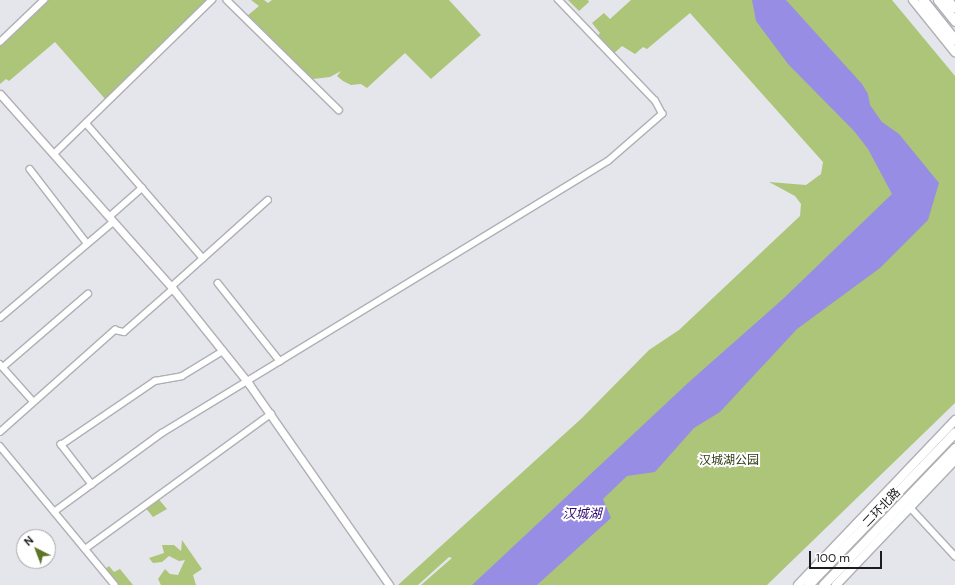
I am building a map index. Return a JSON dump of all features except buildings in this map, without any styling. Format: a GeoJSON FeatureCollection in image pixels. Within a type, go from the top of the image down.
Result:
{"type":"FeatureCollection","features":[{"type":"Feature","properties":{"kind":"highway"},"geometry":{"type":"LineString","coordinates":[[923,0],[955,40]]}},
{"type":"Feature","properties":{"kind":"highway"},"geometry":{"type":"LineString","coordinates":[[938,0],[955,21]]}},
{"type":"Feature","properties":{"kind":"highway","name":"二环北路"},"geometry":{"type":"LineString","coordinates":[[808,585],[955,432]]}},
{"type":"Feature","properties":{"kind":"highway","name":"二环北路"},"geometry":{"type":"LineString","coordinates":[[823,585],[955,448]]}},
{"type":"Feature","properties":{"kind":"main road"},"geometry":{"type":"LineString","coordinates":[[913,0],[955,52]]}},
{"type":"Feature","properties":{"kind":"main road"},"geometry":{"type":"LineString","coordinates":[[948,0],[955,8]]}},
{"type":"Feature","properties":{"kind":"main road"},"geometry":{"type":"LineString","coordinates":[[798,585],[955,420]]}},
{"type":"Feature","properties":{"kind":"main road"},"geometry":{"type":"LineString","coordinates":[[836,585],[955,460]]}},
{"type":"Feature","properties":{"kind":"street"},"geometry":{"type":"LineString","coordinates":[[0,42],[44,0]]}},
{"type":"Feature","properties":{"kind":"street"},"geometry":{"type":"LineString","coordinates":[[54,154],[212,0]]}},
{"type":"Feature","properties":{"kind":"street"},"geometry":{"type":"LineString","coordinates":[[228,0],[339,110]]}},
{"type":"Feature","properties":{"kind":"street"},"geometry":{"type":"LineString","coordinates":[[54,512],[162,433],[608,161],[662,114],[655,101],[558,0]]}},
{"type":"Feature","properties":{"kind":"street"},"geometry":{"type":"LineString","coordinates":[[0,94],[172,288],[246,381],[271,414],[389,585]]}},
{"type":"Feature","properties":{"kind":"street"},"geometry":{"type":"LineString","coordinates":[[86,123],[203,258]]}},
{"type":"Feature","properties":{"kind":"street"},"geometry":{"type":"LineString","coordinates":[[30,169],[87,243]]}},
{"type":"Feature","properties":{"kind":"street"},"geometry":{"type":"LineString","coordinates":[[0,318],[87,243],[142,188]]}},
{"type":"Feature","properties":{"kind":"street"},"geometry":{"type":"LineString","coordinates":[[0,432],[33,401],[115,330],[124,332],[268,200]]}},
{"type":"Feature","properties":{"kind":"street"},"geometry":{"type":"LineString","coordinates":[[218,283],[280,361]]}},
{"type":"Feature","properties":{"kind":"street"},"geometry":{"type":"LineString","coordinates":[[33,401],[2,366],[88,294]]}},
{"type":"Feature","properties":{"kind":"street"},"geometry":{"type":"LineString","coordinates":[[92,485],[61,445],[155,381],[182,376],[222,351]]}},
{"type":"Feature","properties":{"kind":"street"},"geometry":{"type":"LineString","coordinates":[[85,549],[271,414]]}},
{"type":"Feature","properties":{"kind":"street"},"geometry":{"type":"LineString","coordinates":[[0,446],[115,585]]}},
{"type":"Feature","properties":{"kind":"street"},"geometry":{"type":"LineString","coordinates":[[910,507],[955,556]]}},
{"type":"Feature","properties":{"kind":"green space"},"geometry":{"type":"Polygon","coordinates":[[[47,0],[208,0],[106,100],[55,42],[9,81],[6,79],[0,84],[0,44],[47,0]]]}},
{"type":"Feature","properties":{"kind":"green space"},"geometry":{"type":"Polygon","coordinates":[[[251,0],[264,0],[268,3],[272,0],[449,0],[481,35],[431,79],[405,53],[367,88],[361,84],[351,85],[343,81],[337,76],[341,71],[330,77],[313,79],[283,54],[247,16],[259,6],[251,0]]]}},
{"type":"Feature","properties":{"kind":"green space"},"geometry":{"type":"Polygon","coordinates":[[[568,0],[588,0],[589,2],[579,11],[568,0]]]}},
{"type":"Feature","properties":{"kind":"green space","name":"汉城湖公园"},"geometry":{"type":"Polygon","coordinates":[[[631,0],[892,0],[955,76],[955,403],[767,585],[421,585],[452,558],[449,557],[418,585],[398,585],[582,418],[649,350],[679,330],[800,216],[801,204],[795,196],[769,182],[806,185],[821,174],[823,162],[690,13],[647,49],[643,47],[635,54],[622,46],[610,57],[594,41],[600,33],[592,23],[604,13],[610,19],[631,0]]]}},
{"type":"Feature","properties":{"kind":"green space"},"geometry":{"type":"Polygon","coordinates":[[[156,496],[167,509],[153,517],[144,506],[156,496]]]}},
{"type":"Feature","properties":{"kind":"green space"},"geometry":{"type":"Polygon","coordinates":[[[182,540],[202,569],[193,575],[196,585],[161,585],[158,579],[165,569],[170,574],[178,575],[185,560],[179,561],[169,556],[162,562],[153,563],[149,558],[164,553],[162,545],[174,545],[181,551],[182,540]]]}},
{"type":"Feature","properties":{"kind":"green space"},"geometry":{"type":"Polygon","coordinates":[[[109,566],[114,572],[120,569],[133,585],[116,585],[104,570],[109,566]]]}},
{"type":"Feature","properties":{"kind":"water","name":"汉城湖"},"geometry":{"type":"Polygon","coordinates":[[[752,0],[786,0],[862,84],[868,94],[870,105],[882,122],[899,134],[939,183],[928,220],[880,268],[797,329],[720,412],[694,428],[655,472],[627,476],[603,499],[611,518],[537,585],[472,585],[689,382],[784,298],[892,194],[868,149],[854,131],[788,64],[756,21],[752,0]]]}}]}
